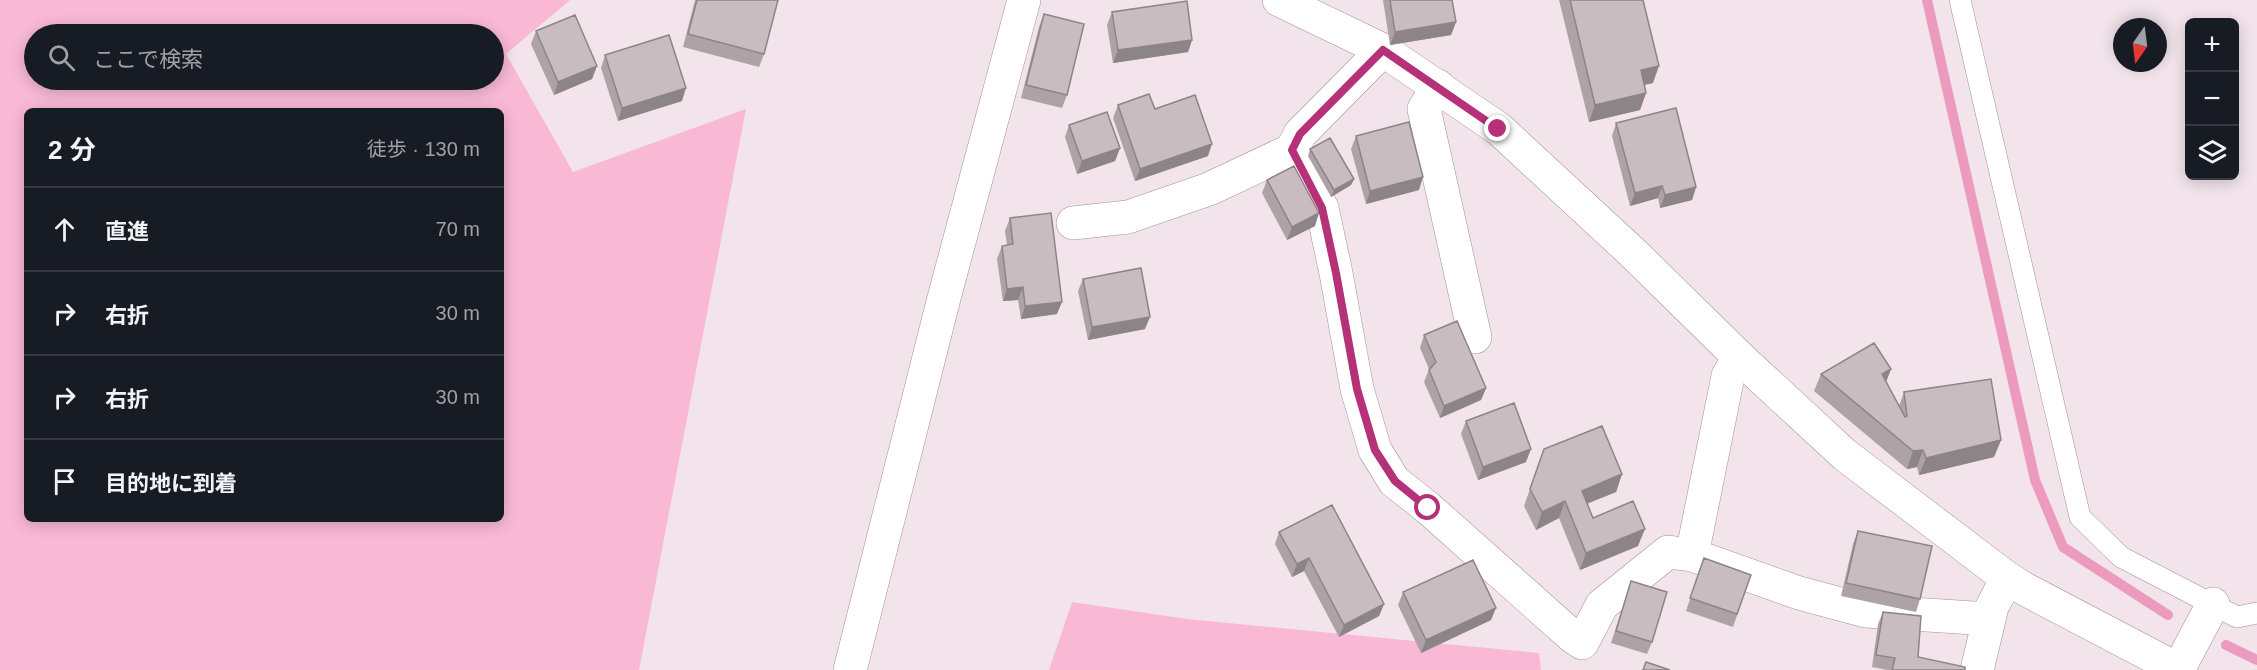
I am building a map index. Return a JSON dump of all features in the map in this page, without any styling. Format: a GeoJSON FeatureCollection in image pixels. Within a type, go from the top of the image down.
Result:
{"type":"FeatureCollection","features":[{"type":"Feature","properties":{"kind":"street"},"geometry":{"type":"LineString","coordinates":[[850,670],[944,298],[1024,0]]}},
{"type":"Feature","properties":{"kind":"street"},"geometry":{"type":"LineString","coordinates":[[1279,0],[1383,50],[1498,129],[1634,253],[1739,357],[1845,455],[2020,587],[2144,662],[2179,670],[2213,604]]}},
{"type":"Feature","properties":{"kind":"street"},"geometry":{"type":"LineString","coordinates":[[1073,223],[1128,217],[1209,189],[1292,150],[1300,134],[1383,50]]}},
{"type":"Feature","properties":{"kind":"street"},"geometry":{"type":"LineString","coordinates":[[1438,86],[1424,109],[1475,337]]}},
{"type":"Feature","properties":{"kind":"street"},"geometry":{"type":"LineString","coordinates":[[1292,150],[1322,208],[1357,389],[1375,450],[1395,481],[1582,643],[1602,605],[1668,552],[1692,555],[1799,593],[1866,611],[1989,619]]}},
{"type":"Feature","properties":{"kind":"street"},"geometry":{"type":"LineString","coordinates":[[1692,555],[1728,376],[1739,357]]}},
{"type":"Feature","properties":{"kind":"street"},"geometry":{"type":"LineString","coordinates":[[1977,670],[1992,607],[2007,578]]}},
{"type":"Feature","properties":{"kind":"lane"},"geometry":{"type":"LineString","coordinates":[[1960,0],[2080,517],[2121,557],[2237,617],[2257,613]]}},
{"type":"Feature","properties":{"kind":"shaded area"},"geometry":{"type":"Polygon","coordinates":[[[0,0],[570,0],[506,54],[573,172],[746,109],[639,670],[0,670],[0,0]]]}},
{"type":"Feature","properties":{"kind":"shaded area"},"geometry":{"type":"Polygon","coordinates":[[[1072,602],[1187,619],[1539,653],[1541,670],[1049,670],[1072,602]]]}},
{"type":"Feature","properties":{"kind":"building"},"geometry":{"type":"Polygon","coordinates":[[[697,0],[778,0],[764,54],[688,34],[697,0]]]}},
{"type":"Feature","properties":{"kind":"building"},"geometry":{"type":"Polygon","coordinates":[[[1390,0],[1452,0],[1456,22],[1395,32],[1390,0]]]}},
{"type":"Feature","properties":{"kind":"building"},"geometry":{"type":"Polygon","coordinates":[[[1570,0],[1643,0],[1659,66],[1641,70],[1646,93],[1595,105],[1570,0]]]}},
{"type":"Feature","properties":{"kind":"building"},"geometry":{"type":"Polygon","coordinates":[[[1187,1],[1192,40],[1118,50],[1112,12],[1187,1]]]}},
{"type":"Feature","properties":{"kind":"building"},"geometry":{"type":"Polygon","coordinates":[[[1044,14],[1084,24],[1067,95],[1026,85],[1044,14]]]}},
{"type":"Feature","properties":{"kind":"building"},"geometry":{"type":"Polygon","coordinates":[[[575,15],[597,66],[558,82],[536,31],[575,15]]]}},
{"type":"Feature","properties":{"kind":"building"},"geometry":{"type":"Polygon","coordinates":[[[669,35],[686,88],[622,108],[605,55],[669,35]]]}},
{"type":"Feature","properties":{"kind":"building"},"geometry":{"type":"Polygon","coordinates":[[[1149,94],[1155,109],[1195,95],[1212,144],[1140,169],[1118,105],[1149,94]]]}},
{"type":"Feature","properties":{"kind":"building"},"geometry":{"type":"Polygon","coordinates":[[[1676,108],[1696,187],[1665,195],[1662,186],[1635,193],[1616,123],[1676,108]]]}},
{"type":"Feature","properties":{"kind":"building"},"geometry":{"type":"Polygon","coordinates":[[[1107,112],[1120,148],[1082,161],[1069,125],[1107,112]]]}},
{"type":"Feature","properties":{"kind":"building"},"geometry":{"type":"Polygon","coordinates":[[[1409,122],[1423,177],[1370,191],[1356,136],[1409,122]]]}},
{"type":"Feature","properties":{"kind":"building"},"geometry":{"type":"Polygon","coordinates":[[[1330,138],[1354,179],[1334,190],[1310,149],[1330,138]]]}},
{"type":"Feature","properties":{"kind":"building"},"geometry":{"type":"Polygon","coordinates":[[[1294,166],[1319,213],[1292,227],[1267,180],[1294,166]]]}},
{"type":"Feature","properties":{"kind":"building"},"geometry":{"type":"Polygon","coordinates":[[[1051,213],[1062,302],[1025,306],[1023,287],[1007,289],[1002,246],[1013,244],[1010,218],[1051,213]]]}},
{"type":"Feature","properties":{"kind":"building"},"geometry":{"type":"Polygon","coordinates":[[[1141,268],[1150,317],[1092,327],[1083,279],[1141,268]]]}},
{"type":"Feature","properties":{"kind":"building"},"geometry":{"type":"Polygon","coordinates":[[[1457,321],[1486,388],[1444,406],[1429,370],[1436,362],[1424,335],[1457,321]]]}},
{"type":"Feature","properties":{"kind":"building"},"geometry":{"type":"Polygon","coordinates":[[[1874,343],[1891,369],[1882,374],[1905,417],[1907,416],[1904,392],[1991,379],[2001,440],[1926,458],[1923,450],[1913,451],[1821,374],[1874,343]]]}},
{"type":"Feature","properties":{"kind":"building"},"geometry":{"type":"Polygon","coordinates":[[[1514,403],[1531,449],[1483,467],[1466,421],[1514,403]]]}},
{"type":"Feature","properties":{"kind":"building"},"geometry":{"type":"Polygon","coordinates":[[[1602,426],[1622,474],[1582,491],[1593,518],[1633,501],[1645,529],[1586,553],[1565,501],[1542,512],[1530,489],[1544,449],[1602,426]]]}},
{"type":"Feature","properties":{"kind":"building"},"geometry":{"type":"Polygon","coordinates":[[[1332,505],[1384,604],[1344,625],[1309,558],[1297,564],[1279,532],[1332,505]]]}},
{"type":"Feature","properties":{"kind":"building"},"geometry":{"type":"Polygon","coordinates":[[[1858,531],[1932,546],[1920,599],[1846,583],[1858,531]]]}},
{"type":"Feature","properties":{"kind":"building"},"geometry":{"type":"Polygon","coordinates":[[[1704,558],[1751,575],[1737,614],[1690,598],[1704,558]]]}},
{"type":"Feature","properties":{"kind":"building"},"geometry":{"type":"Polygon","coordinates":[[[1473,560],[1496,608],[1426,640],[1403,592],[1473,560]]]}},
{"type":"Feature","properties":{"kind":"building"},"geometry":{"type":"Polygon","coordinates":[[[1631,581],[1667,592],[1652,642],[1616,631],[1631,581]]]}},
{"type":"Feature","properties":{"kind":"building"},"geometry":{"type":"Polygon","coordinates":[[[1883,612],[1921,616],[1918,657],[1965,667],[1965,670],[1892,670],[1895,658],[1876,655],[1883,612]]]}},
{"type":"Feature","properties":{"kind":"building"},"geometry":{"type":"Polygon","coordinates":[[[1646,662],[1670,670],[1643,670],[1646,662]]]}},
{"type":"Feature","properties":{"kind":"waterway"},"geometry":{"type":"LineString","coordinates":[[1927,0],[2035,480],[2063,547],[2168,615]]}},
{"type":"Feature","properties":{"kind":"waterway"},"geometry":{"type":"LineString","coordinates":[[2226,645],[2257,660]]}},
{"type":"Feature","properties":{"kind":"route"},"geometry":{"type":"LineString","coordinates":[[1428,508],[1395,481],[1375,450],[1357,389],[1322,208],[1292,150],[1300,134],[1383,50],[1498,129]]}}]}
